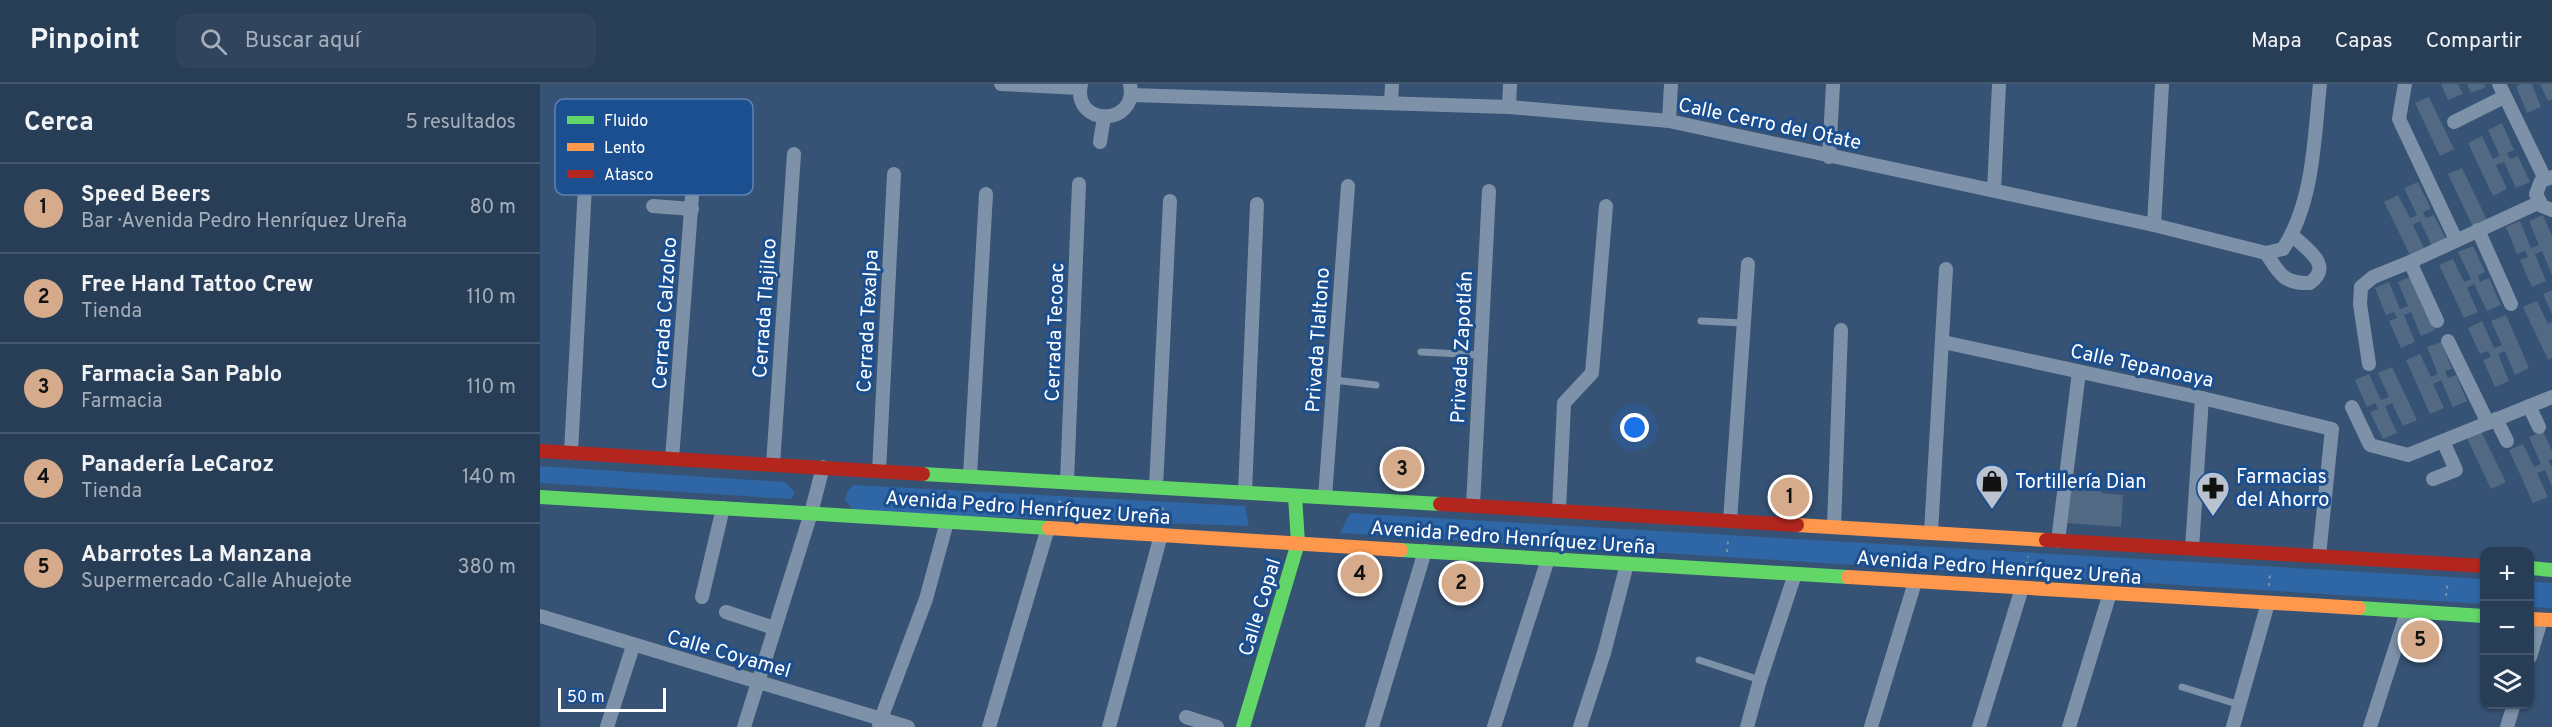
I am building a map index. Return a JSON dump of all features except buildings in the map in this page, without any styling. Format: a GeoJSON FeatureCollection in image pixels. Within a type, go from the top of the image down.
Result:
{"type":"FeatureCollection","features":[{"type":"Feature","properties":{"kind":"main road","name":"Avenida Pedro Henríquez Ureña"},"geometry":{"type":"LineString","coordinates":[[540,451],[2480,566]]}},
{"type":"Feature","properties":{"kind":"main road","name":"Calle Copal"},"geometry":{"type":"LineString","coordinates":[[1243,727],[1298,543],[1295,495]]}},
{"type":"Feature","properties":{"kind":"main road","name":"Avenida Pedro Henríquez Ureña"},"geometry":{"type":"LineString","coordinates":[[540,497],[2480,616]]}},
{"type":"Feature","properties":{"kind":"main road"},"geometry":{"type":"LineString","coordinates":[[2534,568],[2552,570]]}},
{"type":"Feature","properties":{"kind":"street"},"geometry":{"type":"LineString","coordinates":[[1001,84],[1080,86],[1080,96],[1085,108],[1104,117],[1122,111],[1128,104],[1130,90]]}},
{"type":"Feature","properties":{"kind":"street"},"geometry":{"type":"LineString","coordinates":[[1275,98],[1276,84]]}},
{"type":"Feature","properties":{"kind":"street"},"geometry":{"type":"LineString","coordinates":[[1391,102],[1392,84]]}},
{"type":"Feature","properties":{"kind":"street"},"geometry":{"type":"LineString","coordinates":[[1509,108],[1510,84]]}},
{"type":"Feature","properties":{"kind":"street"},"geometry":{"type":"LineString","coordinates":[[1669,121],[1671,84]]}},
{"type":"Feature","properties":{"kind":"street"},"geometry":{"type":"LineString","coordinates":[[1829,157],[1833,84]]}},
{"type":"Feature","properties":{"kind":"street"},"geometry":{"type":"LineString","coordinates":[[1994,190],[1999,84]]}},
{"type":"Feature","properties":{"kind":"street"},"geometry":{"type":"LineString","coordinates":[[2154,225],[2162,84]]}},
{"type":"Feature","properties":{"kind":"street"},"geometry":{"type":"LineString","coordinates":[[2266,253],[2278,273],[2288,281],[2310,283],[2318,277],[2320,268],[2317,259],[2292,235],[2302,210],[2312,157],[2320,84]]}},
{"type":"Feature","properties":{"kind":"street"},"geometry":{"type":"LineString","coordinates":[[2405,84],[2399,119],[2456,240]]}},
{"type":"Feature","properties":{"kind":"street","name":"Calle Cerro del Otate"},"geometry":{"type":"LineString","coordinates":[[1130,90],[1509,108],[1669,121],[2154,225],[2266,253],[2283,249],[2292,235]]}},
{"type":"Feature","properties":{"kind":"street"},"geometry":{"type":"LineString","coordinates":[[2454,122],[2502,91],[2549,178],[2536,189],[2538,203],[2552,210]]}},
{"type":"Feature","properties":{"kind":"street"},"geometry":{"type":"LineString","coordinates":[[1100,142],[1104,117]]}},
{"type":"Feature","properties":{"kind":"street","name":"Cerrada Tlajilco"},"geometry":{"type":"LineString","coordinates":[[773,465],[794,154]]}},
{"type":"Feature","properties":{"kind":"street","name":"Cerrada Texalpa"},"geometry":{"type":"LineString","coordinates":[[879,471],[894,174]]}},
{"type":"Feature","properties":{"kind":"street","name":"Cerrada Tecoac"},"geometry":{"type":"LineString","coordinates":[[1067,482],[1079,184]]}},
{"type":"Feature","properties":{"kind":"street","name":"Privada Tlaltono"},"geometry":{"type":"LineString","coordinates":[[1325,497],[1348,186]]}},
{"type":"Feature","properties":{"kind":"street","name":"Privada Zapotlán"},"geometry":{"type":"LineString","coordinates":[[1473,506],[1489,191]]}},
{"type":"Feature","properties":{"kind":"street"},"geometry":{"type":"LineString","coordinates":[[970,476],[986,194]]}},
{"type":"Feature","properties":{"kind":"street"},"geometry":{"type":"LineString","coordinates":[[571,453],[585,195]]}},
{"type":"Feature","properties":{"kind":"street","name":"Cerrada Calzolco"},"geometry":{"type":"LineString","coordinates":[[672,459],[693,195]]}},
{"type":"Feature","properties":{"kind":"street"},"geometry":{"type":"LineString","coordinates":[[1160,488],[1170,201]]}},
{"type":"Feature","properties":{"kind":"street"},"geometry":{"type":"LineString","coordinates":[[2369,364],[2360,304],[2361,287],[2373,277],[2538,203]]}},
{"type":"Feature","properties":{"kind":"street"},"geometry":{"type":"LineString","coordinates":[[1245,492],[1257,204]]}},
{"type":"Feature","properties":{"kind":"street"},"geometry":{"type":"LineString","coordinates":[[653,206],[692,209]]}},
{"type":"Feature","properties":{"kind":"street"},"geometry":{"type":"LineString","coordinates":[[1558,511],[1563,403],[1592,373],[1606,206]]}},
{"type":"Feature","properties":{"kind":"street"},"geometry":{"type":"LineString","coordinates":[[2478,230],[2511,304]]}},
{"type":"Feature","properties":{"kind":"street"},"geometry":{"type":"LineString","coordinates":[[2410,262],[2437,321]]}},
{"type":"Feature","properties":{"kind":"street"},"geometry":{"type":"LineString","coordinates":[[1730,521],[1748,264]]}},
{"type":"Feature","properties":{"kind":"street"},"geometry":{"type":"LineString","coordinates":[[1931,533],[1946,269]]}},
{"type":"Feature","properties":{"kind":"street"},"geometry":{"type":"LineString","coordinates":[[1834,527],[1841,330]]}},
{"type":"Feature","properties":{"kind":"street"},"geometry":{"type":"LineString","coordinates":[[2448,341],[2492,421],[2507,441]]}},
{"type":"Feature","properties":{"kind":"street","name":"Calle Tepanoaya"},"geometry":{"type":"LineString","coordinates":[[1943,342],[2202,398],[2332,429],[2319,556]]}},
{"type":"Feature","properties":{"kind":"street"},"geometry":{"type":"LineString","coordinates":[[2058,541],[2079,372]]}},
{"type":"Feature","properties":{"kind":"street"},"geometry":{"type":"LineString","coordinates":[[2352,407],[2370,445],[2408,455],[2552,397]]}},
{"type":"Feature","properties":{"kind":"street"},"geometry":{"type":"LineString","coordinates":[[2192,548],[2202,398]]}},
{"type":"Feature","properties":{"kind":"street"},"geometry":{"type":"LineString","coordinates":[[2529,406],[2539,428]]}},
{"type":"Feature","properties":{"kind":"street"},"geometry":{"type":"LineString","coordinates":[[2433,479],[2456,470],[2443,441]]}},
{"type":"Feature","properties":{"kind":"street"},"geometry":{"type":"LineString","coordinates":[[744,727],[823,468]]}},
{"type":"Feature","properties":{"kind":"street"},"geometry":{"type":"LineString","coordinates":[[702,597],[723,508]]}},
{"type":"Feature","properties":{"kind":"street"},"geometry":{"type":"LineString","coordinates":[[880,723],[926,599],[947,522]]}},
{"type":"Feature","properties":{"kind":"street"},"geometry":{"type":"LineString","coordinates":[[989,727],[1048,528]]}},
{"type":"Feature","properties":{"kind":"street"},"geometry":{"type":"LineString","coordinates":[[1109,727],[1161,535]]}},
{"type":"Feature","properties":{"kind":"street"},"geometry":{"type":"LineString","coordinates":[[1372,727],[1425,551]]}},
{"type":"Feature","properties":{"kind":"street"},"geometry":{"type":"LineString","coordinates":[[1494,727],[1548,559]]}},
{"type":"Feature","properties":{"kind":"street"},"geometry":{"type":"LineString","coordinates":[[1580,727],[1604,653],[1627,564]]}},
{"type":"Feature","properties":{"kind":"street"},"geometry":{"type":"LineString","coordinates":[[1748,727],[1760,680],[1795,574]]}},
{"type":"Feature","properties":{"kind":"street"},"geometry":{"type":"LineString","coordinates":[[1871,727],[1915,582]]}},
{"type":"Feature","properties":{"kind":"street"},"geometry":{"type":"LineString","coordinates":[[1979,727],[2022,588]]}},
{"type":"Feature","properties":{"kind":"street"},"geometry":{"type":"LineString","coordinates":[[2069,727],[2110,594]]}},
{"type":"Feature","properties":{"kind":"street"},"geometry":{"type":"LineString","coordinates":[[2232,727],[2268,603]]}},
{"type":"Feature","properties":{"kind":"street"},"geometry":{"type":"LineString","coordinates":[[726,612],[774,628]]}},
{"type":"Feature","properties":{"kind":"street"},"geometry":{"type":"LineString","coordinates":[[2370,727],[2407,612]]}},
{"type":"Feature","properties":{"kind":"street","name":"Calle Coyamel"},"geometry":{"type":"LineString","coordinates":[[540,616],[633,646],[759,681],[880,723],[908,727]]}},
{"type":"Feature","properties":{"kind":"street"},"geometry":{"type":"LineString","coordinates":[[2530,655],[2541,620]]}},
{"type":"Feature","properties":{"kind":"street"},"geometry":{"type":"LineString","coordinates":[[607,727],[633,646]]}},
{"type":"Feature","properties":{"kind":"street"},"geometry":{"type":"LineString","coordinates":[[2507,727],[2513,709]]}},
{"type":"Feature","properties":{"kind":"street"},"geometry":{"type":"LineString","coordinates":[[1186,717],[1216,727]]}},
{"type":"Feature","properties":{"kind":"lane"},"geometry":{"type":"LineString","coordinates":[[1701,321],[1743,323]]}},
{"type":"Feature","properties":{"kind":"lane"},"geometry":{"type":"LineString","coordinates":[[1421,352],[1480,355]]}},
{"type":"Feature","properties":{"kind":"lane"},"geometry":{"type":"LineString","coordinates":[[1334,380],[1376,385]]}},
{"type":"Feature","properties":{"kind":"lane"},"geometry":{"type":"LineString","coordinates":[[1699,660],[1760,680]]}},
{"type":"Feature","properties":{"kind":"lane"},"geometry":{"type":"LineString","coordinates":[[2182,687],[2240,705]]}},
{"type":"Feature","properties":{"kind":"path"},"geometry":{"type":"LineString","coordinates":[[1048,528],[1067,482]]}},
{"type":"Feature","properties":{"kind":"path"},"geometry":{"type":"LineString","coordinates":[[1160,488],[1161,535]]}},
{"type":"Feature","properties":{"kind":"path"},"geometry":{"type":"LineString","coordinates":[[1425,551],[1429,503]]}},
{"type":"Feature","properties":{"kind":"path"},"geometry":{"type":"LineString","coordinates":[[1725,570],[1730,521]]}},
{"type":"Feature","properties":{"kind":"path"},"geometry":{"type":"LineString","coordinates":[[2022,588],[2031,539]]}},
{"type":"Feature","properties":{"kind":"path"},"geometry":{"type":"LineString","coordinates":[[2268,603],[2271,553]]}},
{"type":"Feature","properties":{"kind":"path"},"geometry":{"type":"LineString","coordinates":[[2444,614],[2451,564]]}},
{"type":"Feature","properties":{"kind":"shaded area"},"geometry":{"type":"Polygon","coordinates":[[[540,466],[784,482],[795,492],[791,499],[540,483],[540,466]]]}},
{"type":"Feature","properties":{"kind":"shaded area"},"geometry":{"type":"Polygon","coordinates":[[[853,485],[1245,506],[1249,526],[855,512],[845,500],[847,492],[853,485]]]}},
{"type":"Feature","properties":{"kind":"shaded area"},"geometry":{"type":"Polygon","coordinates":[[[1350,513],[2480,579],[2480,604],[1340,533],[1350,513]]]}},
{"type":"Feature","properties":{"kind":"shaded area"},"geometry":{"type":"Polygon","coordinates":[[[2534,582],[2552,583],[2552,608],[2534,607],[2534,582]]]}},
{"type":"Feature","properties":{"kind":"traffic: fast"},"geometry":{"type":"LineString","coordinates":[[923,474],[1440,504]]}},
{"type":"Feature","properties":{"kind":"traffic: fast"},"geometry":{"type":"LineString","coordinates":[[1243,727],[1298,543],[1295,496]]}},
{"type":"Feature","properties":{"kind":"traffic: fast"},"geometry":{"type":"LineString","coordinates":[[540,497],[1049,528]]}},
{"type":"Feature","properties":{"kind":"traffic: fast"},"geometry":{"type":"LineString","coordinates":[[1401,550],[1848,577]]}},
{"type":"Feature","properties":{"kind":"traffic: fast"},"geometry":{"type":"LineString","coordinates":[[2534,568],[2552,570]]}},
{"type":"Feature","properties":{"kind":"traffic: fast"},"geometry":{"type":"LineString","coordinates":[[2359,608],[2480,616]]}},
{"type":"Feature","properties":{"kind":"traffic: slow"},"geometry":{"type":"LineString","coordinates":[[1797,525],[2046,540]]}},
{"type":"Feature","properties":{"kind":"traffic: slow"},"geometry":{"type":"LineString","coordinates":[[1049,528],[1401,550]]}},
{"type":"Feature","properties":{"kind":"traffic: slow"},"geometry":{"type":"LineString","coordinates":[[1848,577],[2359,608]]}},
{"type":"Feature","properties":{"kind":"traffic: slow"},"geometry":{"type":"LineString","coordinates":[[2534,619],[2552,620]]}},
{"type":"Feature","properties":{"kind":"traffic: jam"},"geometry":{"type":"LineString","coordinates":[[540,451],[923,474]]}},
{"type":"Feature","properties":{"kind":"traffic: jam"},"geometry":{"type":"LineString","coordinates":[[1440,504],[1797,525]]}},
{"type":"Feature","properties":{"kind":"traffic: jam"},"geometry":{"type":"LineString","coordinates":[[2046,540],[2480,566]]}},
{"type":"Feature","properties":{"kind":"place","name":"Farmacia San Pablo"},"geometry":{"type":"Point","coordinates":[1402,469]}},
{"type":"Feature","properties":{"kind":"place","name":"Speed Beers"},"geometry":{"type":"Point","coordinates":[1790,497]}},
{"type":"Feature","properties":{"kind":"place","name":"Tortillería Dian"},"geometry":{"type":"Point","coordinates":[1992,510]}},
{"type":"Feature","properties":{"kind":"place","name":"Farmacias del Ahorro"},"geometry":{"type":"Point","coordinates":[2213,517]}},
{"type":"Feature","properties":{"kind":"place","name":"Panadería LeCaroz"},"geometry":{"type":"Point","coordinates":[1360,574]}},
{"type":"Feature","properties":{"kind":"place","name":"Free Hand Tattoo Crew"},"geometry":{"type":"Point","coordinates":[1461,583]}},
{"type":"Feature","properties":{"kind":"place","name":"Abarrotes La Manzana"},"geometry":{"type":"Point","coordinates":[2420,640]}}]}
